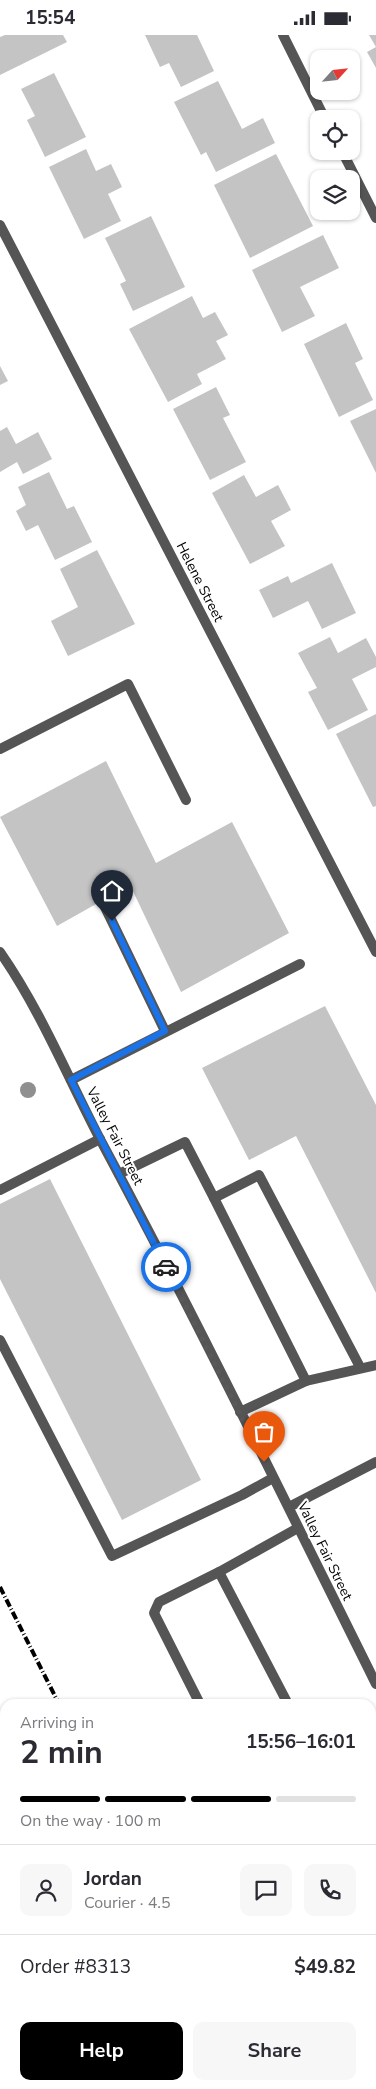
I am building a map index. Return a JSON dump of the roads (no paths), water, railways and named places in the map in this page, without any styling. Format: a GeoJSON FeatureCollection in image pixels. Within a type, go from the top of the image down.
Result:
{"type":"FeatureCollection","features":[{"type":"Feature","properties":{"kind":"street"},"geometry":{"type":"LineString","coordinates":[[283,35],[320,110]]}},
{"type":"Feature","properties":{"kind":"street"},"geometry":{"type":"LineString","coordinates":[[347,160],[376,218]]}},
{"type":"Feature","properties":{"kind":"street","name":"Helene Street"},"geometry":{"type":"LineString","coordinates":[[0,225],[376,952]]}},
{"type":"Feature","properties":{"kind":"street"},"geometry":{"type":"LineString","coordinates":[[0,749],[128,684],[186,800]]}},
{"type":"Feature","properties":{"kind":"street"},"geometry":{"type":"LineString","coordinates":[[104,905],[165,1031]]}},
{"type":"Feature","properties":{"kind":"street","name":"Valley Fair Street"},"geometry":{"type":"LineString","coordinates":[[0,952],[17,977],[71,1080],[289,1507],[376,1684]]}},
{"type":"Feature","properties":{"kind":"street"},"geometry":{"type":"LineString","coordinates":[[71,1080],[300,964]]}},
{"type":"Feature","properties":{"kind":"street"},"geometry":{"type":"LineString","coordinates":[[0,1190],[100,1139]]}},
{"type":"Feature","properties":{"kind":"street"},"geometry":{"type":"LineString","coordinates":[[119,1174],[185,1142],[306,1381]]}},
{"type":"Feature","properties":{"kind":"street"},"geometry":{"type":"LineString","coordinates":[[214,1198],[259,1175],[360,1367]]}},
{"type":"Feature","properties":{"kind":"street"},"geometry":{"type":"LineString","coordinates":[[0,1340],[112,1556],[242,1495],[273,1478]]}},
{"type":"Feature","properties":{"kind":"street"},"geometry":{"type":"LineString","coordinates":[[240,1412],[306,1381],[360,1367],[376,1365]]}},
{"type":"Feature","properties":{"kind":"street"},"geometry":{"type":"LineString","coordinates":[[289,1507],[376,1462]]}},
{"type":"Feature","properties":{"kind":"street"},"geometry":{"type":"LineString","coordinates":[[197,1699],[154,1613],[159,1602],[219,1572],[298,1528]]}},
{"type":"Feature","properties":{"kind":"street"},"geometry":{"type":"LineString","coordinates":[[219,1572],[285,1699]]}},
{"type":"Feature","properties":{"kind":"railway"},"geometry":{"type":"LineString","coordinates":[[0,1587],[56,1699]]}}]}
